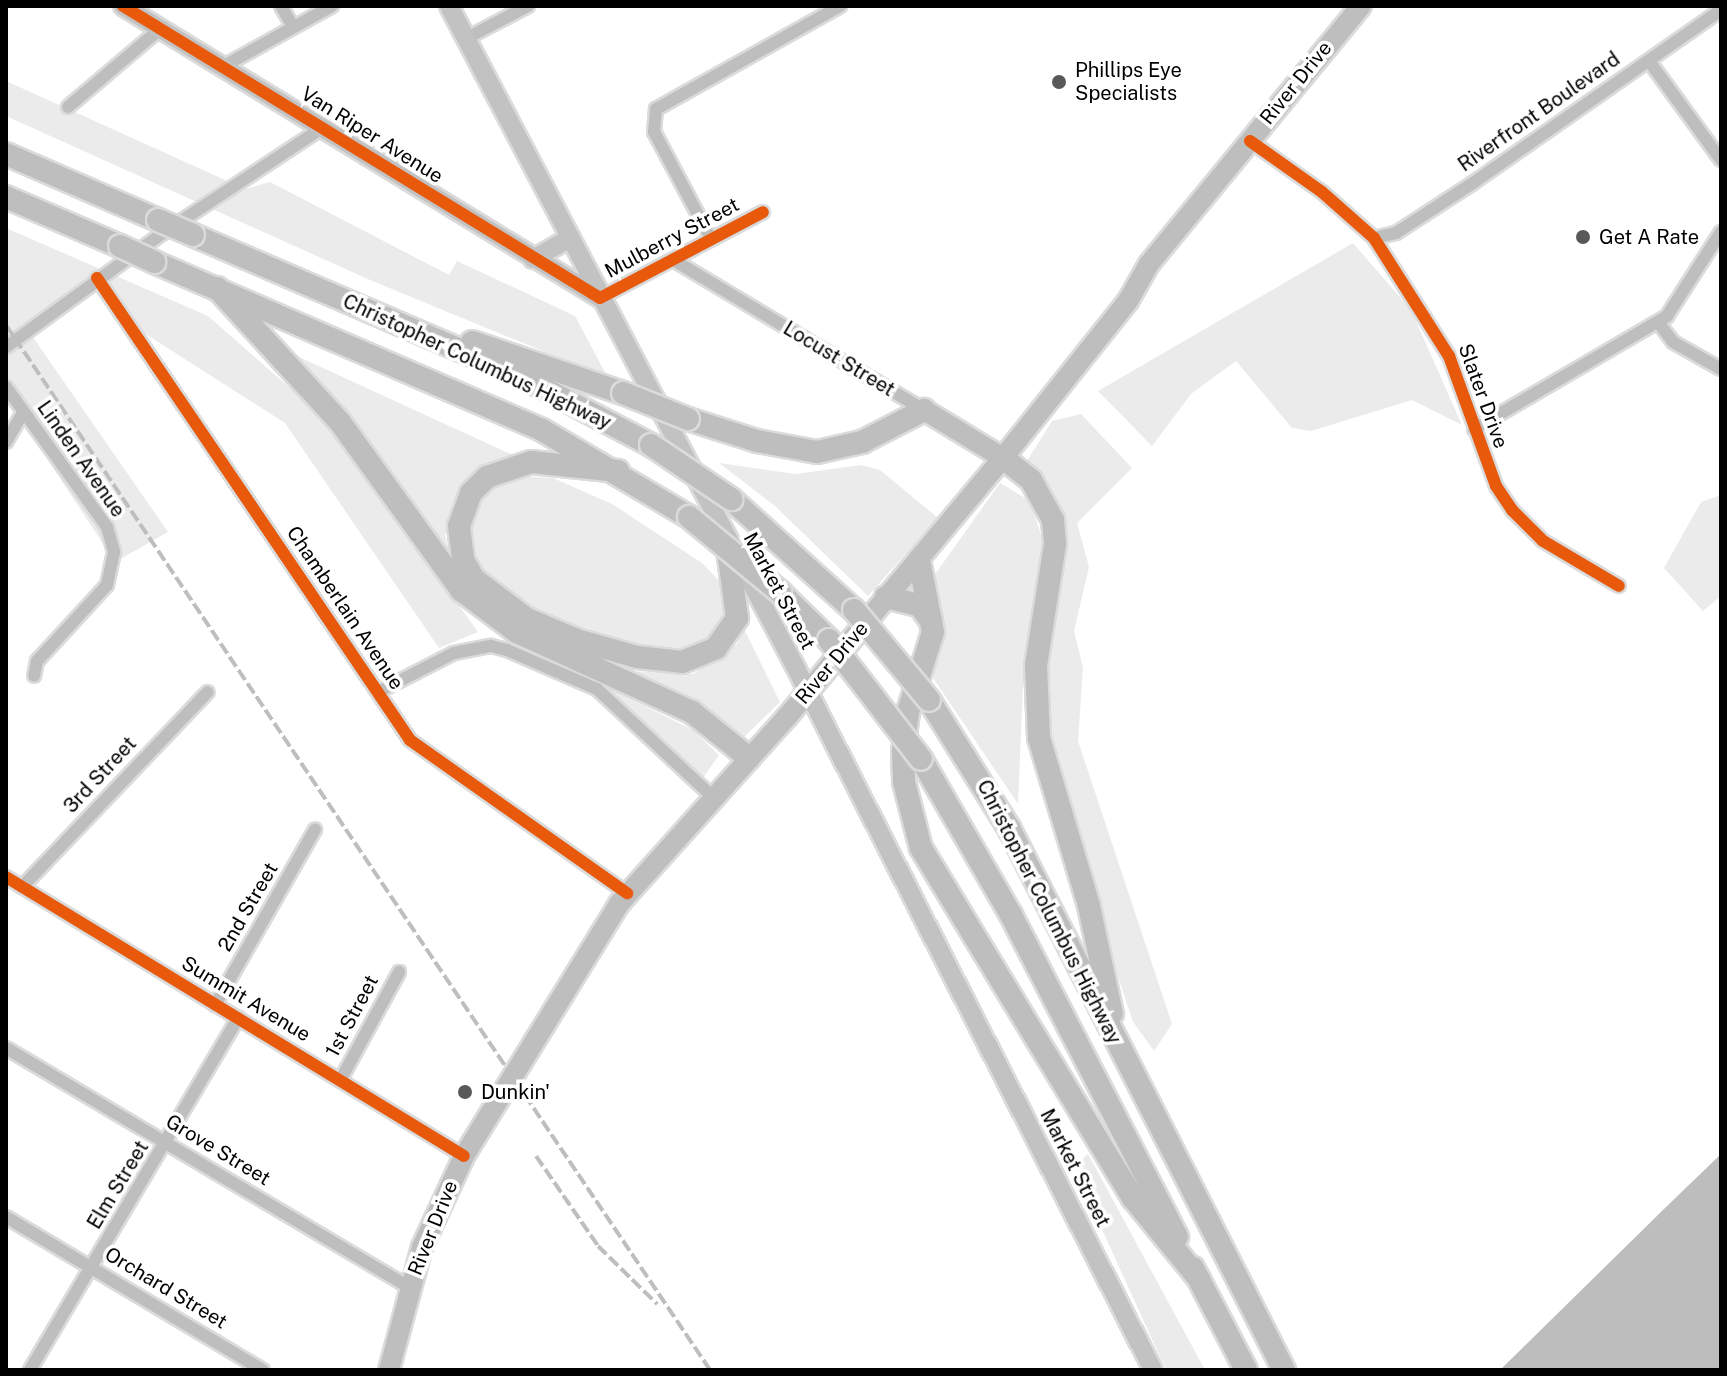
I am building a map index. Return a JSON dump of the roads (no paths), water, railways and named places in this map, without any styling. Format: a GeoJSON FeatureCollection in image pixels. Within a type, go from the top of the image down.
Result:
{"type":"FeatureCollection","features":[{"type":"Feature","properties":{"kind":"highway","name":"Christopher Columbus Highway"},"geometry":{"type":"LineString","coordinates":[[6,154],[160,226],[193,235],[564,397],[651,445],[731,499],[854,610],[929,700],[1009,828],[1284,1370]]}},
{"type":"Feature","properties":{"kind":"highway","name":"Christopher Columbus Highway"},"geometry":{"type":"LineString","coordinates":[[6,197],[542,430],[618,471],[689,517],[780,592],[829,640],[921,759],[1011,915],[1246,1370]]}},
{"type":"Feature","properties":{"kind":"highway"},"geometry":{"type":"LineString","coordinates":[[217,288],[340,422],[461,590],[517,632],[692,712],[749,758]]}},
{"type":"Feature","properties":{"kind":"highway"},"geometry":{"type":"LineString","coordinates":[[349,302],[757,441],[817,452],[862,442],[924,410]]}},
{"type":"Feature","properties":{"kind":"highway"},"geometry":{"type":"LineString","coordinates":[[1003,458],[1031,480],[1053,520],[1055,544],[1036,665],[1039,738],[1089,906],[1119,1046]]}},
{"type":"Feature","properties":{"kind":"highway"},"geometry":{"type":"LineString","coordinates":[[618,471],[531,462],[487,477],[471,493],[459,526],[463,560],[474,579],[527,619],[577,640],[637,657],[682,662],[716,648],[737,618],[727,541]]}},
{"type":"Feature","properties":{"kind":"highway"},"geometry":{"type":"LineString","coordinates":[[919,560],[933,632],[906,725],[904,782],[911,816],[937,880],[1133,1198],[1199,1279]]}},
{"type":"Feature","properties":{"kind":"highway"},"geometry":{"type":"LineString","coordinates":[[886,597],[919,605],[933,632]]}},
{"type":"Feature","properties":{"kind":"main road","name":"Van Riper Avenue"},"geometry":{"type":"LineString","coordinates":[[123,6],[600,298]]}},
{"type":"Feature","properties":{"kind":"main road","name":"Market Street"},"geometry":{"type":"LineString","coordinates":[[449,6],[808,693],[1153,1370]]}},
{"type":"Feature","properties":{"kind":"main road","name":"River Drive"},"geometry":{"type":"LineString","coordinates":[[389,1370],[409,1287],[429,1228],[464,1156],[627,893],[808,693],[919,560],[1003,458],[1250,141],[1361,6]]}},
{"type":"Feature","properties":{"kind":"main road"},"geometry":{"type":"LineString","coordinates":[[533,259],[570,238]]}},
{"type":"Feature","properties":{"kind":"main road","name":"Locust Street"},"geometry":{"type":"LineString","coordinates":[[924,410],[1003,458]]}},
{"type":"Feature","properties":{"kind":"street"},"geometry":{"type":"LineString","coordinates":[[281,6],[293,27]]}},
{"type":"Feature","properties":{"kind":"street"},"geometry":{"type":"LineString","coordinates":[[224,66],[332,6]]}},
{"type":"Feature","properties":{"kind":"street"},"geometry":{"type":"LineString","coordinates":[[467,38],[528,6]]}},
{"type":"Feature","properties":{"kind":"street"},"geometry":{"type":"LineString","coordinates":[[711,239],[654,132],[656,109],[840,6]]}},
{"type":"Feature","properties":{"kind":"street","name":"Riverfront Boulevard"},"geometry":{"type":"LineString","coordinates":[[1374,238],[1396,233],[1721,10]]}},
{"type":"Feature","properties":{"kind":"street"},"geometry":{"type":"LineString","coordinates":[[68,107],[160,29]]}},
{"type":"Feature","properties":{"kind":"street"},"geometry":{"type":"LineString","coordinates":[[1649,61],[1721,160]]}},
{"type":"Feature","properties":{"kind":"street"},"geometry":{"type":"LineString","coordinates":[[6,347],[160,226],[322,128]]}},
{"type":"Feature","properties":{"kind":"street","name":"Slater Drive"},"geometry":{"type":"LineString","coordinates":[[1250,141],[1322,192],[1374,238],[1449,356],[1496,486],[1521,520],[1543,541],[1619,586]]}},
{"type":"Feature","properties":{"kind":"street","name":"Mulberry Street"},"geometry":{"type":"LineString","coordinates":[[600,298],[763,212]]}},
{"type":"Feature","properties":{"kind":"street"},"geometry":{"type":"LineString","coordinates":[[1474,429],[1658,322],[1685,295],[1721,232]]}},
{"type":"Feature","properties":{"kind":"street","name":"Locust Street"},"geometry":{"type":"LineString","coordinates":[[675,261],[924,410]]}},
{"type":"Feature","properties":{"kind":"street","name":"Chamberlain Avenue"},"geometry":{"type":"LineString","coordinates":[[97,278],[378,692],[423,752],[627,893]]}},
{"type":"Feature","properties":{"kind":"street"},"geometry":{"type":"LineString","coordinates":[[1658,322],[1673,342],[1721,369]]}},
{"type":"Feature","properties":{"kind":"street","name":"Linden Avenue"},"geometry":{"type":"LineString","coordinates":[[6,387],[107,527],[114,558],[107,585],[37,661],[34,676]]}},
{"type":"Feature","properties":{"kind":"street"},"geometry":{"type":"LineString","coordinates":[[6,442],[23,412]]}},
{"type":"Feature","properties":{"kind":"street"},"geometry":{"type":"LineString","coordinates":[[378,692],[472,647],[507,650],[597,689],[713,797]]}},
{"type":"Feature","properties":{"kind":"street","name":"3rd Street"},"geometry":{"type":"LineString","coordinates":[[22,887],[208,692]]}},
{"type":"Feature","properties":{"kind":"street","name":"2nd Street"},"geometry":{"type":"LineString","coordinates":[[215,1005],[315,830]]}},
{"type":"Feature","properties":{"kind":"street","name":"Summit Avenue"},"geometry":{"type":"LineString","coordinates":[[6,877],[464,1156]]}},
{"type":"Feature","properties":{"kind":"street","name":"1st Street"},"geometry":{"type":"LineString","coordinates":[[341,1079],[399,972]]}},
{"type":"Feature","properties":{"kind":"street","name":"Elm Street"},"geometry":{"type":"LineString","coordinates":[[30,1370],[238,1018]]}},
{"type":"Feature","properties":{"kind":"street","name":"Grove Street"},"geometry":{"type":"LineString","coordinates":[[6,1048],[409,1287]]}},
{"type":"Feature","properties":{"kind":"street","name":"Orchard Street"},"geometry":{"type":"LineString","coordinates":[[6,1217],[263,1370]]}},
{"type":"Feature","properties":{"kind":"railway"},"geometry":{"type":"LineString","coordinates":[[6,325],[710,1370]]}},
{"type":"Feature","properties":{"kind":"railway"},"geometry":{"type":"LineString","coordinates":[[536,1156],[598,1246],[657,1304]]}},
{"type":"Feature","properties":{"kind":"place","name":"Phillips Eye Specialists"},"geometry":{"type":"Point","coordinates":[1059,82]}},
{"type":"Feature","properties":{"kind":"place","name":"Get A Rate"},"geometry":{"type":"Point","coordinates":[1583,237]}},
{"type":"Feature","properties":{"kind":"place","name":"Dunkin'"},"geometry":{"type":"Point","coordinates":[465,1092]}}]}
